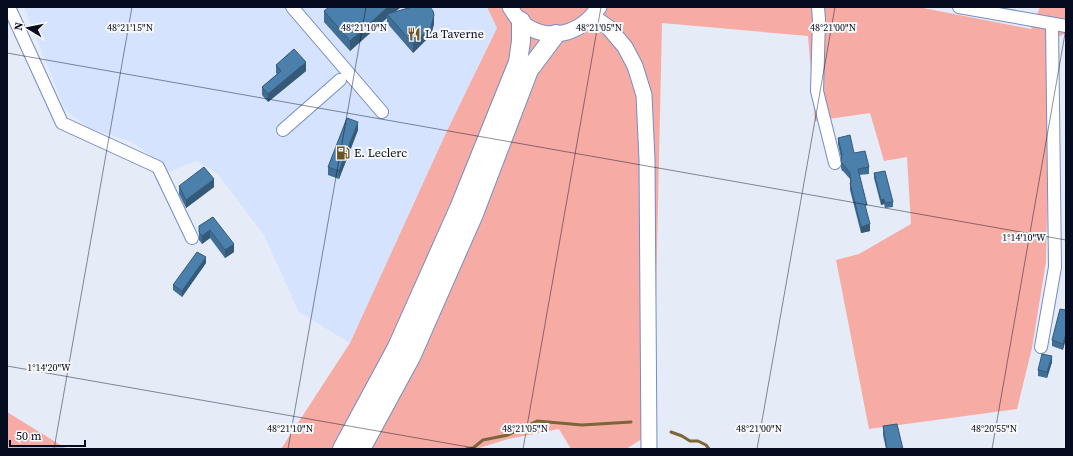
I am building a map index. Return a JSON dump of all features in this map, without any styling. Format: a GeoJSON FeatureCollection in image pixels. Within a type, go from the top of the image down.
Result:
{"type":"FeatureCollection","features":[{"type":"Feature","properties":{"kind":"highway"},"geometry":{"type":"LineString","coordinates":[[342,449],[397,347],[459,208],[518,62],[521,41],[520,21]]}},
{"type":"Feature","properties":{"kind":"highway"},"geometry":{"type":"LineString","coordinates":[[361,449],[411,357],[474,214],[529,70],[556,34]]}},
{"type":"Feature","properties":{"kind":"main road"},"geometry":{"type":"LineString","coordinates":[[510,7],[520,21],[531,28],[556,34],[570,32],[582,26],[596,12],[625,47],[635,66],[644,95],[647,160],[649,449]]}},
{"type":"Feature","properties":{"kind":"street"},"geometry":{"type":"LineString","coordinates":[[9,7],[62,123],[158,167],[192,238]]}},
{"type":"Feature","properties":{"kind":"street"},"geometry":{"type":"LineString","coordinates":[[292,7],[382,112]]}},
{"type":"Feature","properties":{"kind":"street"},"geometry":{"type":"LineString","coordinates":[[818,7],[817,91],[835,163]]}},
{"type":"Feature","properties":{"kind":"street"},"geometry":{"type":"LineString","coordinates":[[959,7],[1066,26]]}},
{"type":"Feature","properties":{"kind":"street"},"geometry":{"type":"LineString","coordinates":[[1041,347],[1055,267],[1052,24]]}},
{"type":"Feature","properties":{"kind":"street"},"geometry":{"type":"LineString","coordinates":[[284,130],[340,80]]}},
{"type":"Feature","properties":{"kind":"shaded area"},"geometry":{"type":"Polygon","coordinates":[[[24,7],[487,7],[497,28],[446,133],[350,343],[299,312],[264,235],[217,173],[196,161],[167,173],[154,158],[132,142],[87,127],[65,110],[24,7]]]}},
{"type":"Feature","properties":{"kind":"shaded area"},"geometry":{"type":"Polygon","coordinates":[[[487,7],[918,7],[1031,29],[1040,7],[1066,7],[1066,33],[1051,41],[1046,262],[1032,348],[1017,409],[869,429],[836,260],[859,254],[911,224],[907,157],[884,161],[870,113],[815,121],[808,36],[662,23],[653,432],[626,449],[571,449],[559,429],[508,439],[476,449],[281,449],[350,343],[446,133],[497,28],[487,7]]]}},
{"type":"Feature","properties":{"kind":"shaded area"},"geometry":{"type":"Polygon","coordinates":[[[7,412],[67,449],[7,449],[7,412]]]}},
{"type":"Feature","properties":{"kind":"building"},"geometry":{"type":"Polygon","coordinates":[[[329,7],[388,7],[350,41],[324,11],[329,7]]]}},
{"type":"Feature","properties":{"kind":"building"},"geometry":{"type":"Polygon","coordinates":[[[412,7],[430,7],[434,15],[431,27],[413,44],[387,14],[412,7]]]}},
{"type":"Feature","properties":{"kind":"building"},"geometry":{"type":"Polygon","coordinates":[[[294,49],[306,62],[268,94],[262,87],[281,71],[276,65],[294,49]]]}},
{"type":"Feature","properties":{"kind":"building","name":"E. Leclerc"},"geometry":{"type":"Polygon","coordinates":[[[347,118],[358,122],[339,171],[328,167],[347,118]]]}},
{"type":"Feature","properties":{"kind":"building"},"geometry":{"type":"Polygon","coordinates":[[[850,135],[854,153],[865,151],[869,167],[858,169],[870,224],[861,227],[850,183],[850,173],[842,164],[842,154],[838,138],[850,135]]]}},
{"type":"Feature","properties":{"kind":"building"},"geometry":{"type":"Polygon","coordinates":[[[204,167],[214,179],[186,200],[179,186],[204,167]]]}},
{"type":"Feature","properties":{"kind":"building"},"geometry":{"type":"Polygon","coordinates":[[[885,171],[893,202],[885,203],[884,199],[881,200],[874,173],[885,171]]]}},
{"type":"Feature","properties":{"kind":"building"},"geometry":{"type":"Polygon","coordinates":[[[213,217],[234,244],[225,250],[210,230],[202,236],[199,232],[199,226],[213,217]]]}},
{"type":"Feature","properties":{"kind":"building"},"geometry":{"type":"Polygon","coordinates":[[[197,252],[206,257],[182,291],[173,285],[197,252]]]}},
{"type":"Feature","properties":{"kind":"building"},"geometry":{"type":"Polygon","coordinates":[[[1060,309],[1066,310],[1066,333],[1063,344],[1052,340],[1060,309]]]}},
{"type":"Feature","properties":{"kind":"building"},"geometry":{"type":"Polygon","coordinates":[[[1042,354],[1052,356],[1047,372],[1038,370],[1042,354]]]}},
{"type":"Feature","properties":{"kind":"building"},"geometry":{"type":"Polygon","coordinates":[[[897,424],[903,449],[887,449],[883,426],[897,424]]]}},
{"type":"Feature","properties":{"kind":"waterway"},"geometry":{"type":"LineString","coordinates":[[466,449],[473,448],[483,440],[508,435],[537,421],[582,425],[631,422]]}},
{"type":"Feature","properties":{"kind":"waterway"},"geometry":{"type":"LineString","coordinates":[[671,432],[690,441],[698,441],[706,445],[709,449]]}},
{"type":"Feature","properties":{"kind":"place","name":"La Taverne"},"geometry":{"type":"Point","coordinates":[414,34]}},
{"type":"Feature","properties":{"kind":"place","name":"E. Leclerc"},"geometry":{"type":"Point","coordinates":[343,153]}}]}
